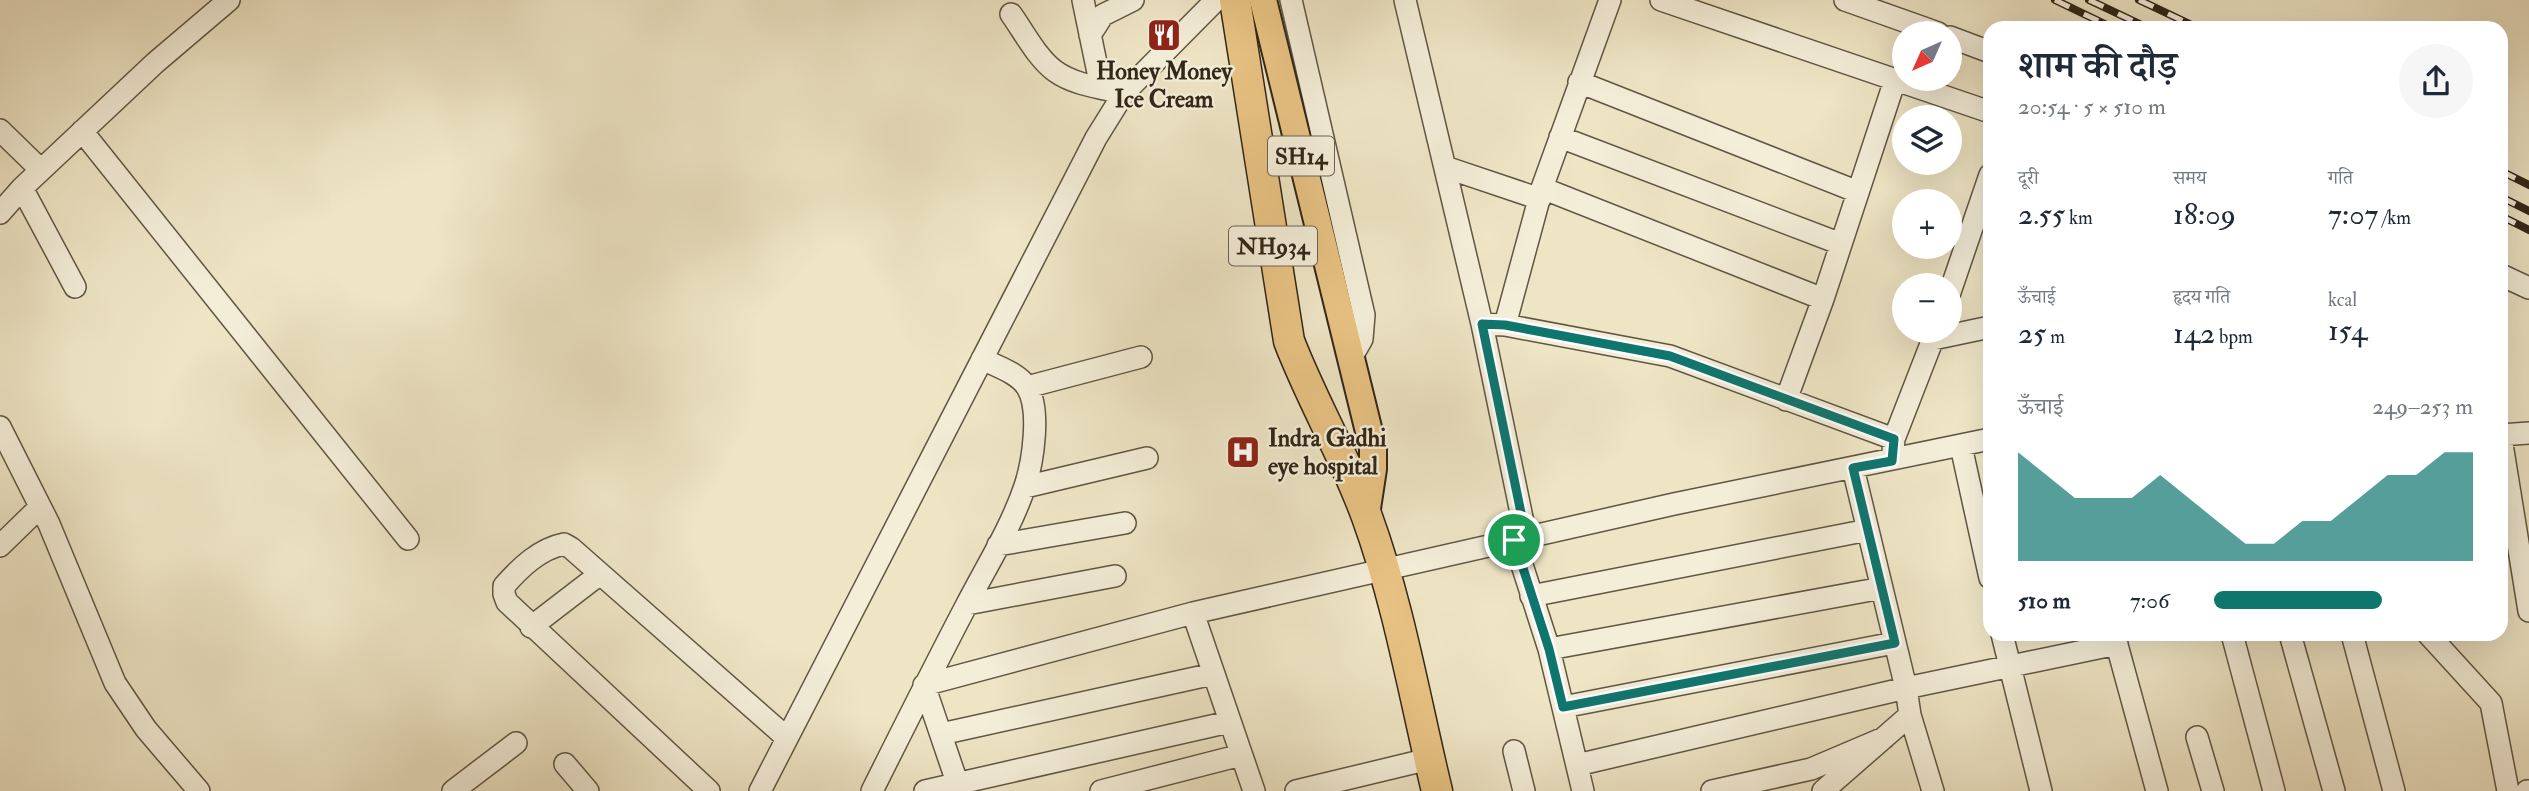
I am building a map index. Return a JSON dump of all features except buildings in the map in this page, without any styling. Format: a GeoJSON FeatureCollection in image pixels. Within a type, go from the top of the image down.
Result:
{"type":"FeatureCollection","features":[{"type":"Feature","properties":{"kind":"highway","name":"NH934"},"geometry":{"type":"LineString","coordinates":[[1235,0],[1289,341],[1366,514],[1385,569],[1437,791]]}},
{"type":"Feature","properties":{"kind":"main road","name":"SH14"},"geometry":{"type":"LineString","coordinates":[[1263,0],[1373,448],[1373,469],[1366,514]]}},
{"type":"Feature","properties":{"kind":"street"},"geometry":{"type":"LineString","coordinates":[[0,213],[22,188],[82,131],[229,0]]}},
{"type":"Feature","properties":{"kind":"street"},"geometry":{"type":"LineString","coordinates":[[1083,0],[1101,87]]}},
{"type":"Feature","properties":{"kind":"street"},"geometry":{"type":"LineString","coordinates":[[1090,35],[1103,15],[1133,0]]}},
{"type":"Feature","properties":{"kind":"street"},"geometry":{"type":"LineString","coordinates":[[760,791],[1096,138],[1124,93],[1216,0]]}},
{"type":"Feature","properties":{"kind":"street"},"geometry":{"type":"LineString","coordinates":[[1291,0],[1364,315],[1362,339],[1350,360]]}},
{"type":"Feature","properties":{"kind":"street"},"geometry":{"type":"LineString","coordinates":[[1405,0],[1482,324],[1531,596],[1549,649],[1583,791]]}},
{"type":"Feature","properties":{"kind":"street"},"geometry":{"type":"LineString","coordinates":[[1505,325],[1541,193],[1579,82],[1611,0]]}},
{"type":"Feature","properties":{"kind":"street"},"geometry":{"type":"LineString","coordinates":[[1661,0],[1892,79]]}},
{"type":"Feature","properties":{"kind":"street"},"geometry":{"type":"LineString","coordinates":[[1844,0],[1904,21]]}},
{"type":"Feature","properties":{"kind":"street"},"geometry":{"type":"LineString","coordinates":[[1011,14],[1044,60],[1056,72],[1124,93]]}},
{"type":"Feature","properties":{"kind":"street"},"geometry":{"type":"LineString","coordinates":[[1962,41],[1983,49]]}},
{"type":"Feature","properties":{"kind":"street"},"geometry":{"type":"LineString","coordinates":[[1579,82],[1858,192]]}},
{"type":"Feature","properties":{"kind":"street"},"geometry":{"type":"LineString","coordinates":[[1786,400],[1824,299],[1892,89]]}},
{"type":"Feature","properties":{"kind":"street"},"geometry":{"type":"LineString","coordinates":[[1928,91],[1983,110]]}},
{"type":"Feature","properties":{"kind":"street"},"geometry":{"type":"LineString","coordinates":[[0,130],[41,170]]}},
{"type":"Feature","properties":{"kind":"street"},"geometry":{"type":"LineString","coordinates":[[82,131],[408,539]]}},
{"type":"Feature","properties":{"kind":"street"},"geometry":{"type":"LineString","coordinates":[[1560,137],[1841,244]]}},
{"type":"Feature","properties":{"kind":"street"},"geometry":{"type":"LineString","coordinates":[[1445,167],[1541,193],[1824,299]]}},
{"type":"Feature","properties":{"kind":"street"},"geometry":{"type":"LineString","coordinates":[[22,188],[75,287]]}},
{"type":"Feature","properties":{"kind":"street"},"geometry":{"type":"LineString","coordinates":[[1957,273],[1983,196]]}},
{"type":"Feature","properties":{"kind":"street"},"geometry":{"type":"LineString","coordinates":[[2508,278],[2529,288]]}},
{"type":"Feature","properties":{"kind":"street"},"geometry":{"type":"LineString","coordinates":[[1482,324],[1505,325],[1670,356],[1786,400],[1893,450]]}},
{"type":"Feature","properties":{"kind":"street"},"geometry":{"type":"LineString","coordinates":[[1962,331],[1983,328]]}},
{"type":"Feature","properties":{"kind":"street"},"geometry":{"type":"LineString","coordinates":[[1893,450],[1932,343]]}},
{"type":"Feature","properties":{"kind":"street"},"geometry":{"type":"LineString","coordinates":[[1027,387],[1141,357]]}},
{"type":"Feature","properties":{"kind":"street"},"geometry":{"type":"LineString","coordinates":[[872,791],[1025,487],[1033,453],[1034,426],[1033,407],[1027,387],[1017,377],[982,359]]}},
{"type":"Feature","properties":{"kind":"street"},"geometry":{"type":"LineString","coordinates":[[0,427],[40,507],[115,683],[146,729],[199,791]]}},
{"type":"Feature","properties":{"kind":"street"},"geometry":{"type":"LineString","coordinates":[[2508,436],[2529,433]]}},
{"type":"Feature","properties":{"kind":"street"},"geometry":{"type":"LineString","coordinates":[[924,685],[1194,613],[1674,504],[1853,468],[1893,450],[1961,446],[1983,441]]}},
{"type":"Feature","properties":{"kind":"street"},"geometry":{"type":"LineString","coordinates":[[1961,446],[1983,546]]}},
{"type":"Feature","properties":{"kind":"street"},"geometry":{"type":"LineString","coordinates":[[1025,487],[1147,458]]}},
{"type":"Feature","properties":{"kind":"street"},"geometry":{"type":"LineString","coordinates":[[1853,468],[1906,688],[1910,715],[1933,791]]}},
{"type":"Feature","properties":{"kind":"street"},"geometry":{"type":"LineString","coordinates":[[2508,489],[2516,549],[2529,611]]}},
{"type":"Feature","properties":{"kind":"street"},"geometry":{"type":"LineString","coordinates":[[0,546],[40,507]]}},
{"type":"Feature","properties":{"kind":"street"},"geometry":{"type":"LineString","coordinates":[[998,545],[1125,523]]}},
{"type":"Feature","properties":{"kind":"street"},"geometry":{"type":"LineString","coordinates":[[1531,596],[1868,530]]}},
{"type":"Feature","properties":{"kind":"street"},"geometry":{"type":"LineString","coordinates":[[709,791],[507,602],[504,586],[523,565],[554,546],[564,544],[787,738]]}},
{"type":"Feature","properties":{"kind":"street"},"geometry":{"type":"LineString","coordinates":[[531,626],[600,574]]}},
{"type":"Feature","properties":{"kind":"street"},"geometry":{"type":"LineString","coordinates":[[967,604],[1115,576]]}},
{"type":"Feature","properties":{"kind":"street"},"geometry":{"type":"LineString","coordinates":[[1549,649],[1882,588]]}},
{"type":"Feature","properties":{"kind":"street"},"geometry":{"type":"LineString","coordinates":[[1194,613],[1254,791]]}},
{"type":"Feature","properties":{"kind":"street"},"geometry":{"type":"LineString","coordinates":[[2004,641],[2041,791]]}},
{"type":"Feature","properties":{"kind":"street"},"geometry":{"type":"LineString","coordinates":[[1577,765],[2107,641]]}},
{"type":"Feature","properties":{"kind":"street"},"geometry":{"type":"LineString","coordinates":[[2116,641],[2157,791]]}},
{"type":"Feature","properties":{"kind":"street"},"geometry":{"type":"LineString","coordinates":[[2234,641],[2274,791]]}},
{"type":"Feature","properties":{"kind":"street"},"geometry":{"type":"LineString","coordinates":[[2292,641],[2334,791]]}},
{"type":"Feature","properties":{"kind":"street"},"geometry":{"type":"LineString","coordinates":[[2354,641],[2394,791]]}},
{"type":"Feature","properties":{"kind":"street"},"geometry":{"type":"LineString","coordinates":[[2434,641],[2491,703],[2508,791]]}},
{"type":"Feature","properties":{"kind":"street"},"geometry":{"type":"LineString","coordinates":[[1563,707],[1895,643]]}},
{"type":"Feature","properties":{"kind":"street"},"geometry":{"type":"LineString","coordinates":[[941,734],[1213,674]]}},
{"type":"Feature","properties":{"kind":"street"},"geometry":{"type":"LineString","coordinates":[[924,685],[959,788]]}},
{"type":"Feature","properties":{"kind":"street"},"geometry":{"type":"LineString","coordinates":[[1823,791],[1910,715]]}},
{"type":"Feature","properties":{"kind":"street"},"geometry":{"type":"LineString","coordinates":[[925,791],[959,788],[1229,722]]}},
{"type":"Feature","properties":{"kind":"street"},"geometry":{"type":"LineString","coordinates":[[2197,737],[2213,791]]}},
{"type":"Feature","properties":{"kind":"street"},"geometry":{"type":"LineString","coordinates":[[1712,791],[1811,769],[1884,738]]}},
{"type":"Feature","properties":{"kind":"street"},"geometry":{"type":"LineString","coordinates":[[453,791],[516,743]]}},
{"type":"Feature","properties":{"kind":"street"},"geometry":{"type":"LineString","coordinates":[[1514,751],[1524,791]]}},
{"type":"Feature","properties":{"kind":"street"},"geometry":{"type":"LineString","coordinates":[[1101,791],[1241,755]]}},
{"type":"Feature","properties":{"kind":"street"},"geometry":{"type":"LineString","coordinates":[[1296,791],[1429,759]]}},
{"type":"Feature","properties":{"kind":"street"},"geometry":{"type":"LineString","coordinates":[[565,764],[589,791]]}},
{"type":"Feature","properties":{"kind":"railway"},"geometry":{"type":"LineString","coordinates":[[2055,0],[2098,21]]}},
{"type":"Feature","properties":{"kind":"railway"},"geometry":{"type":"LineString","coordinates":[[2089,0],[2133,21]]}},
{"type":"Feature","properties":{"kind":"railway"},"geometry":{"type":"LineString","coordinates":[[2139,0],[2183,21]]}},
{"type":"Feature","properties":{"kind":"railway"},"geometry":{"type":"LineString","coordinates":[[2508,174],[2529,185]]}},
{"type":"Feature","properties":{"kind":"railway"},"geometry":{"type":"LineString","coordinates":[[2508,200],[2529,211]]}},
{"type":"Feature","properties":{"kind":"railway"},"geometry":{"type":"LineString","coordinates":[[2508,220],[2529,230]]}},
{"type":"Feature","properties":{"kind":"place","name":"Honey Money Ice Cream"},"geometry":{"type":"Point","coordinates":[1164,35]}},
{"type":"Feature","properties":{"kind":"place","name":"Indra Gadhi eye hospital"},"geometry":{"type":"Point","coordinates":[1243,452]}},
{"type":"Feature","properties":{"kind":"route"},"geometry":{"type":"LineString","coordinates":[[1482,324],[1505,325],[1670,356],[1894,439],[1892,461],[1853,468],[1895,643],[1563,707],[1549,649],[1514,540],[1526,537],[1482,324]]}}]}
